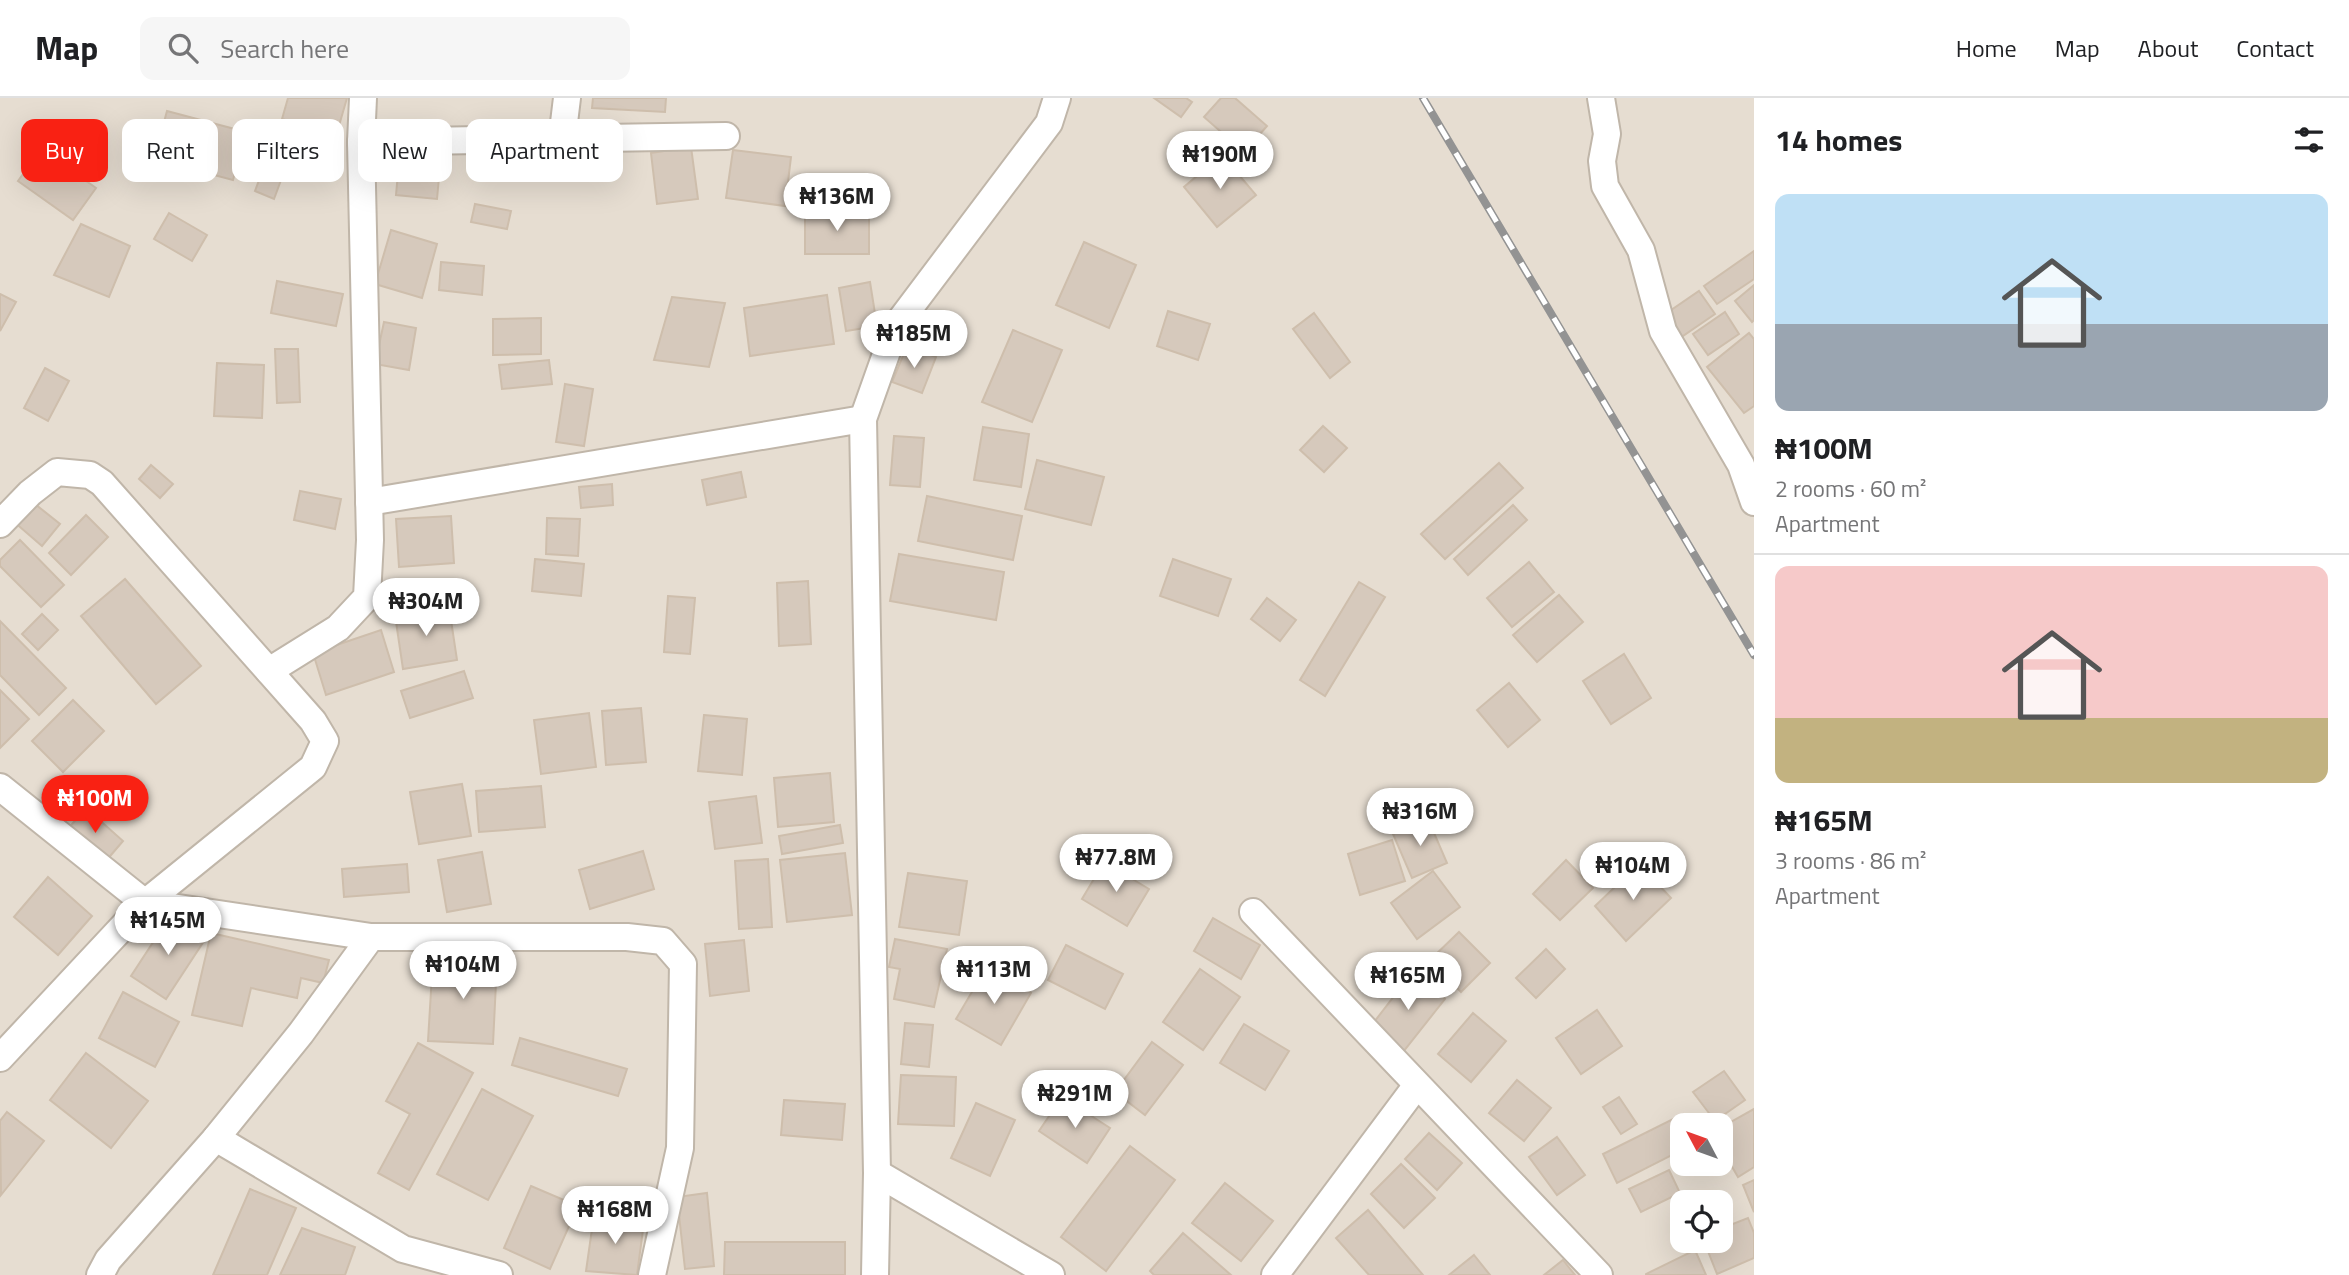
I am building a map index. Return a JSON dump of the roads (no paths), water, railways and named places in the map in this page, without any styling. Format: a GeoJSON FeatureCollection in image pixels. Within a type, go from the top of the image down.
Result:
{"type":"FeatureCollection","features":[{"type":"Feature","properties":{"kind":"street"},"geometry":{"type":"LineString","coordinates":[[362,119],[363,98]]}},
{"type":"Feature","properties":{"kind":"street"},"geometry":{"type":"LineString","coordinates":[[564,119],[567,98]]}},
{"type":"Feature","properties":{"kind":"street"},"geometry":{"type":"LineString","coordinates":[[875,1275],[877,1173],[863,419],[896,326],[1049,123],[1057,98]]}},
{"type":"Feature","properties":{"kind":"street"},"geometry":{"type":"LineString","coordinates":[[1601,98],[1607,134],[1602,161],[1605,186],[1641,250],[1663,331],[1741,465],[1754,502]]}},
{"type":"Feature","properties":{"kind":"street"},"geometry":{"type":"LineString","coordinates":[[623,138],[726,136]]}},
{"type":"Feature","properties":{"kind":"street"},"geometry":{"type":"LineString","coordinates":[[269,671],[338,628],[367,597],[369,502],[362,182]]}},
{"type":"Feature","properties":{"kind":"street"},"geometry":{"type":"LineString","coordinates":[[369,502],[863,419]]}},
{"type":"Feature","properties":{"kind":"street"},"geometry":{"type":"LineString","coordinates":[[0,524],[30,493],[57,472],[90,475],[102,483],[313,721],[325,741],[313,767],[145,903],[0,1058]]}},
{"type":"Feature","properties":{"kind":"street"},"geometry":{"type":"LineString","coordinates":[[0,787],[145,903],[371,937],[627,937],[663,941],[683,964],[680,1147],[652,1275]]}},
{"type":"Feature","properties":{"kind":"street"},"geometry":{"type":"LineString","coordinates":[[1253,912],[1600,1275]]}},
{"type":"Feature","properties":{"kind":"street"},"geometry":{"type":"LineString","coordinates":[[100,1275],[108,1260],[216,1138],[302,1033],[371,937]]}},
{"type":"Feature","properties":{"kind":"street"},"geometry":{"type":"LineString","coordinates":[[1275,1275],[1417,1085]]}},
{"type":"Feature","properties":{"kind":"street"},"geometry":{"type":"LineString","coordinates":[[216,1138],[403,1249],[499,1275]]}},
{"type":"Feature","properties":{"kind":"street"},"geometry":{"type":"LineString","coordinates":[[877,1173],[1051,1275]]}},
{"type":"Feature","properties":{"kind":"railway"},"geometry":{"type":"LineString","coordinates":[[1423,98],[1754,655]]}}]}
